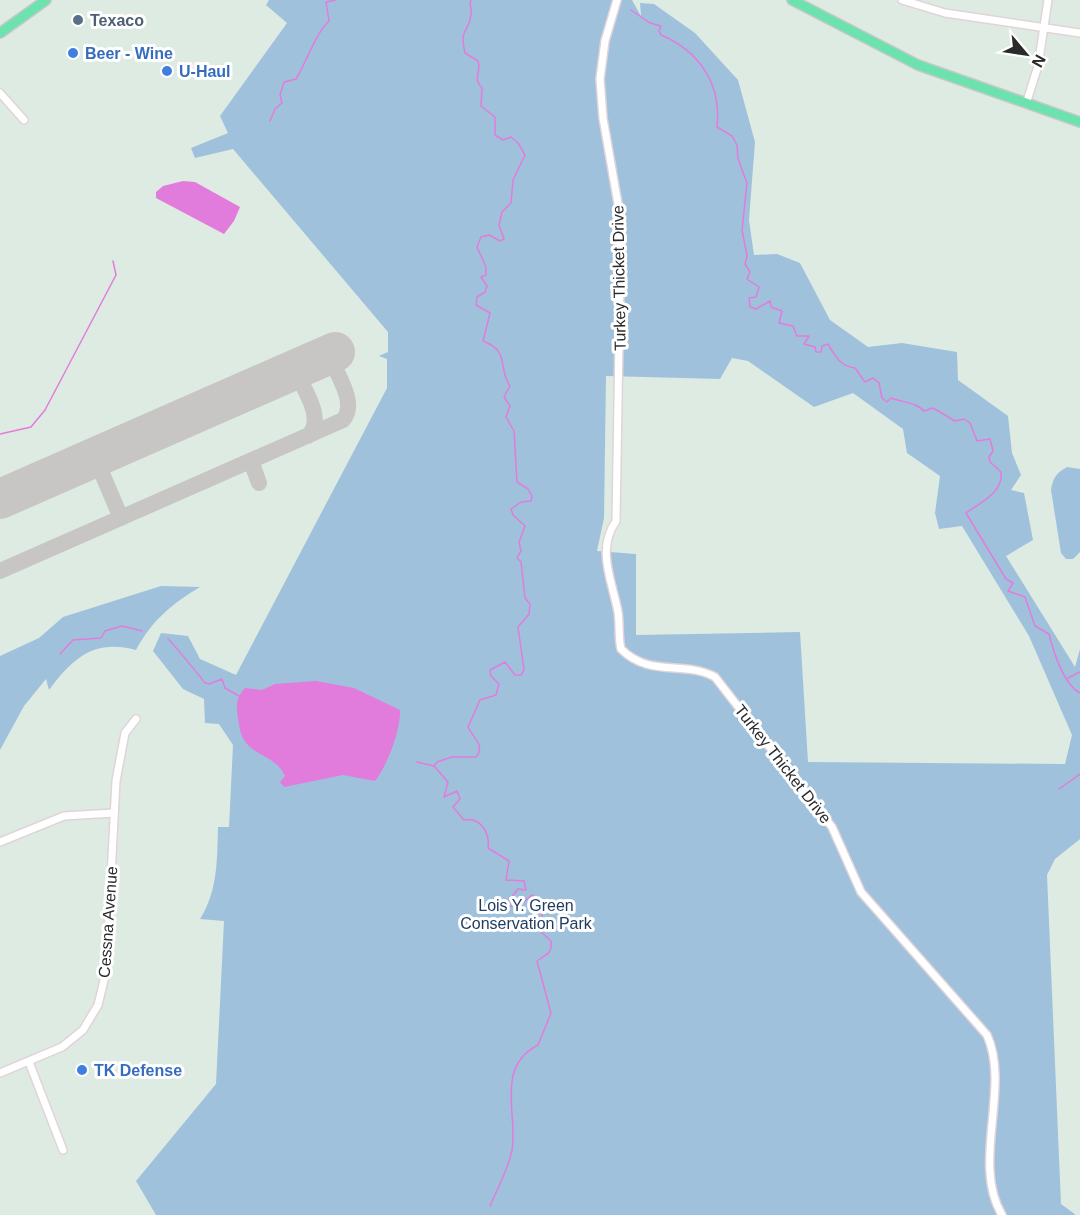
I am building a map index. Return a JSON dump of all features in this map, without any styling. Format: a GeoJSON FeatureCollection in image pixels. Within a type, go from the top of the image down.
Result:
{"type":"FeatureCollection","features":[{"type":"Feature","properties":{"kind":"main road"},"geometry":{"type":"LineString","coordinates":[[0,33],[46,0]]}},
{"type":"Feature","properties":{"kind":"main road"},"geometry":{"type":"LineString","coordinates":[[784,0],[824,17]]}},
{"type":"Feature","properties":{"kind":"main road"},"geometry":{"type":"LineString","coordinates":[[792,0],[918,65],[1080,122]]}},
{"type":"Feature","properties":{"kind":"street","name":"Turkey Thicket Drive"},"geometry":{"type":"LineString","coordinates":[[617,0],[605,41],[600,79],[603,118],[621,221],[616,521],[608,533],[605,553],[618,614],[621,649],[627,655],[652,667],[706,672],[715,677],[832,827],[861,892],[987,1035],[992,1046],[993,1066],[990,1173],[993,1194],[1002,1215]]}},
{"type":"Feature","properties":{"kind":"street"},"geometry":{"type":"LineString","coordinates":[[902,0],[945,13],[1080,33]]}},
{"type":"Feature","properties":{"kind":"street"},"geometry":{"type":"LineString","coordinates":[[1026,104],[1038,66],[1048,0]]}},
{"type":"Feature","properties":{"kind":"street"},"geometry":{"type":"LineString","coordinates":[[0,93],[24,120]]}},
{"type":"Feature","properties":{"kind":"street","name":"Cessna Avenue"},"geometry":{"type":"LineString","coordinates":[[0,1073],[62,1047],[77,1036],[98,1005],[106,972],[114,813],[120,752],[125,733],[136,719]]}},
{"type":"Feature","properties":{"kind":"street"},"geometry":{"type":"LineString","coordinates":[[0,842],[64,816],[114,813]]}},
{"type":"Feature","properties":{"kind":"street"},"geometry":{"type":"LineString","coordinates":[[29,1062],[63,1149]]}},
{"type":"Feature","properties":{"kind":"green space","name":"Lois Y. Green Conservation Park"},"geometry":{"type":"Polygon","coordinates":[[[269,0],[632,0],[641,16],[640,3],[654,4],[695,33],[738,80],[755,142],[749,220],[754,255],[777,254],[800,263],[830,320],[868,347],[902,343],[957,352],[958,380],[1008,416],[1012,453],[1021,475],[1011,490],[1024,493],[1033,540],[1006,556],[1075,667],[1080,649],[1080,839],[1055,859],[1047,875],[1061,1204],[1076,1215],[156,1215],[136,1181],[216,1084],[224,921],[200,919],[213,886],[217,863],[218,827],[229,827],[233,745],[219,724],[205,723],[204,699],[183,689],[153,651],[161,633],[188,636],[200,659],[236,675],[387,388],[387,359],[379,356],[388,352],[388,332],[233,149],[195,158],[191,148],[228,133],[220,116],[287,23],[266,5],[269,0]],[[732,358],[720,379],[606,376],[604,518],[597,551],[636,554],[636,635],[800,632],[808,762],[1065,764],[1072,735],[1029,636],[962,526],[939,529],[935,513],[940,476],[907,453],[903,429],[853,393],[814,407],[748,361],[732,358]]]}},
{"type":"Feature","properties":{"kind":"green space"},"geometry":{"type":"Polygon","coordinates":[[[1067,467],[1080,469],[1080,552],[1073,559],[1066,559],[1061,553],[1051,490],[1056,476],[1067,467]]]}},
{"type":"Feature","properties":{"kind":"green space"},"geometry":{"type":"Polygon","coordinates":[[[161,586],[200,587],[180,600],[156,621],[136,650],[121,647],[96,649],[76,660],[49,690],[46,679],[24,706],[0,750],[0,656],[39,638],[63,617],[161,586]]]}},
{"type":"Feature","properties":{"kind":"shaded area"},"geometry":{"type":"Polygon","coordinates":[[[183,181],[195,182],[240,207],[234,221],[224,234],[156,198],[156,192],[163,186],[183,181]]]}},
{"type":"Feature","properties":{"kind":"shaded area"},"geometry":{"type":"Polygon","coordinates":[[[316,681],[354,688],[400,710],[392,747],[375,781],[343,775],[284,787],[280,782],[285,776],[277,765],[254,750],[244,740],[237,705],[238,698],[245,688],[262,690],[275,684],[316,681]]]}},
{"type":"Feature","properties":{"kind":"waterway"},"geometry":{"type":"LineString","coordinates":[[270,121],[275,109],[282,103],[280,95],[284,82],[296,79],[315,41],[329,21],[326,2],[336,0]]}},
{"type":"Feature","properties":{"kind":"waterway"},"geometry":{"type":"LineString","coordinates":[[471,0],[471,15],[464,34],[463,45],[465,53],[478,61],[477,78],[482,88],[481,106],[495,117],[495,135],[503,140],[511,137],[518,143],[525,155],[513,180],[511,203],[502,212],[499,225],[504,239],[500,241],[489,235],[481,237],[477,247],[486,267],[486,275],[481,277],[487,286],[485,292],[477,297],[476,305],[490,313],[483,341],[497,350],[510,386],[504,397],[510,406],[506,417],[514,431],[517,482],[528,489],[532,496],[531,501],[521,502],[511,509],[513,515],[525,526],[519,542],[521,551],[517,558],[521,562],[525,598],[530,604],[529,614],[518,627],[524,670],[521,675],[515,675],[505,662],[490,670],[491,676],[499,684],[496,695],[480,700],[468,727],[479,745],[479,753],[476,757],[452,757],[437,762],[434,766],[448,782],[444,797],[457,791],[460,799],[453,807],[464,820],[470,819],[480,823],[486,832],[488,848],[509,861],[506,880],[524,881],[526,890],[518,889],[506,904],[508,907],[521,904],[532,895],[537,898],[542,916],[541,932],[551,941],[548,954],[537,961],[551,1013],[538,1045],[525,1054],[512,1078],[512,1150],[490,1206]]}},
{"type":"Feature","properties":{"kind":"waterway"},"geometry":{"type":"LineString","coordinates":[[631,10],[650,23],[661,26],[659,31],[661,35],[675,42],[697,60],[705,71],[716,97],[717,127],[732,136],[737,145],[738,159],[747,183],[742,230],[747,256],[745,264],[750,272],[747,279],[759,287],[756,297],[749,298],[750,307],[756,309],[770,301],[771,307],[782,311],[779,323],[793,326],[797,336],[809,336],[804,344],[815,347],[816,352],[821,352],[822,346],[828,344],[838,360],[855,368],[865,382],[873,378],[879,383],[882,398],[887,402],[891,398],[913,404],[924,411],[933,408],[955,421],[964,419],[970,423],[977,441],[990,439],[993,451],[989,457],[990,462],[1001,472],[1001,479],[990,496],[966,513],[1006,579],[1013,583],[1008,591],[1025,597],[1035,626],[1049,634],[1064,675],[1074,689],[1080,693]]}},
{"type":"Feature","properties":{"kind":"waterway"},"geometry":{"type":"LineString","coordinates":[[0,434],[31,427],[45,410],[116,275],[113,261]]}},
{"type":"Feature","properties":{"kind":"waterway"},"geometry":{"type":"LineString","coordinates":[[60,654],[73,640],[101,638],[105,631],[122,626],[142,631]]}},
{"type":"Feature","properties":{"kind":"waterway"},"geometry":{"type":"LineString","coordinates":[[168,639],[205,683],[209,684],[222,679],[225,688],[239,696]]}},
{"type":"Feature","properties":{"kind":"waterway"},"geometry":{"type":"LineString","coordinates":[[1068,678],[1080,672]]}},
{"type":"Feature","properties":{"kind":"waterway"},"geometry":{"type":"LineString","coordinates":[[417,762],[434,766]]}},
{"type":"Feature","properties":{"kind":"waterway"},"geometry":{"type":"LineString","coordinates":[[1059,789],[1080,774]]}},
{"type":"Feature","properties":{"kind":"taxiway"},"geometry":{"type":"LineString","coordinates":[[0,571],[343,420],[347,413],[347,397],[329,355]]}},
{"type":"Feature","properties":{"kind":"taxiway"},"geometry":{"type":"LineString","coordinates":[[295,370],[314,412],[315,421],[308,436]]}},
{"type":"Feature","properties":{"kind":"taxiway"},"geometry":{"type":"LineString","coordinates":[[95,457],[121,518]]}},
{"type":"Feature","properties":{"kind":"taxiway"},"geometry":{"type":"LineString","coordinates":[[251,461],[259,483]]}},
{"type":"Feature","properties":{"kind":"runway"},"geometry":{"type":"LineString","coordinates":[[0,499],[335,352]]}},
{"type":"Feature","properties":{"kind":"place","name":"Texaco"},"geometry":{"type":"Point","coordinates":[78,20]}},
{"type":"Feature","properties":{"kind":"place","name":"Beer - Wine"},"geometry":{"type":"Point","coordinates":[73,53]}},
{"type":"Feature","properties":{"kind":"place","name":"U-Haul"},"geometry":{"type":"Point","coordinates":[167,71]}},
{"type":"Feature","properties":{"kind":"place","name":"TK Defense"},"geometry":{"type":"Point","coordinates":[82,1070]}}]}
